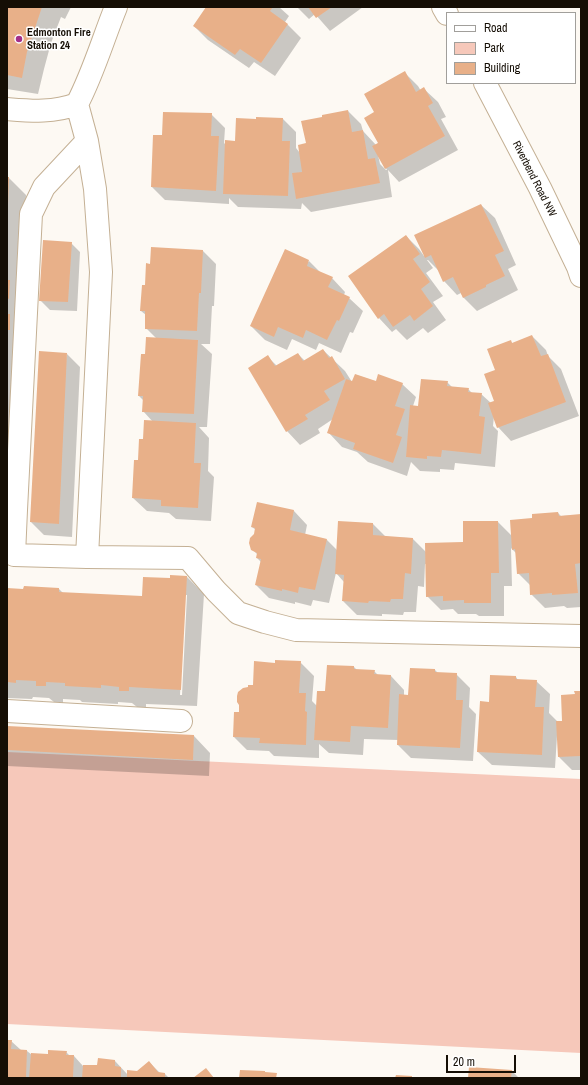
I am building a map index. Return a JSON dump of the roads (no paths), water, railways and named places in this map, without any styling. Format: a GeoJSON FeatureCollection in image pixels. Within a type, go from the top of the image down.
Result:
{"type":"FeatureCollection","features":[{"type":"Feature","properties":{"kind":"main road"},"geometry":{"type":"LineString","coordinates":[[7,109],[41,111],[66,108],[77,104],[85,89],[104,35],[116,7]]}},
{"type":"Feature","properties":{"kind":"main road","name":"Riverbend Road NW"},"geometry":{"type":"LineString","coordinates":[[486,84],[540,188],[581,276]]}},
{"type":"Feature","properties":{"kind":"main road"},"geometry":{"type":"LineString","coordinates":[[77,104],[87,141],[95,189],[101,272],[87,557]]}},
{"type":"Feature","properties":{"kind":"main road"},"geometry":{"type":"LineString","coordinates":[[87,141],[44,186],[31,214],[11,510],[14,556],[188,558],[238,614],[296,630],[581,636]]}},
{"type":"Feature","properties":{"kind":"main road"},"geometry":{"type":"LineString","coordinates":[[7,711],[181,721]]}},
{"type":"Feature","properties":{"kind":"place","name":"Edmonton Fire Station 24"},"geometry":{"type":"Point","coordinates":[19,39]}}]}
